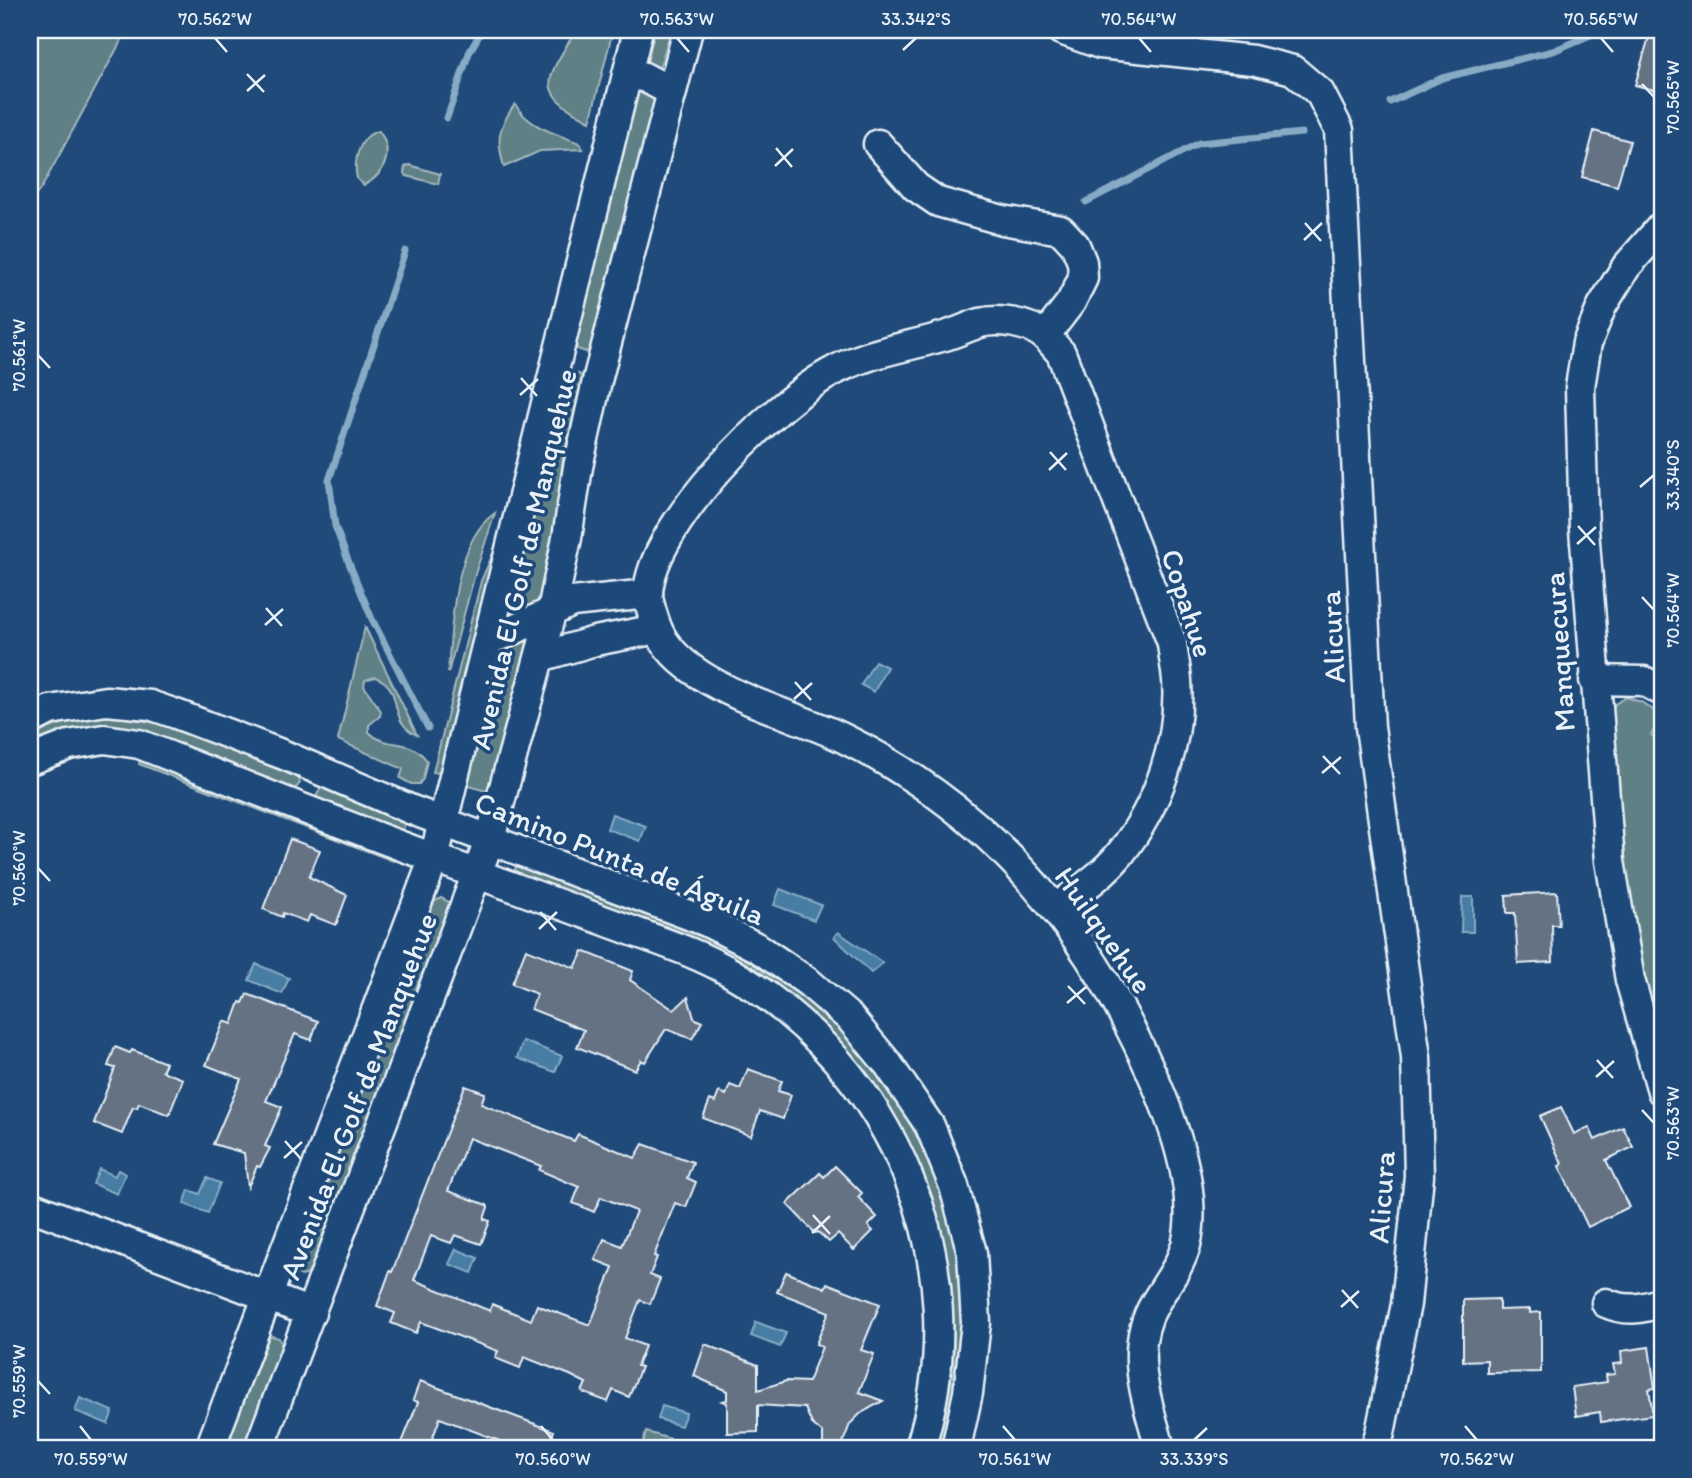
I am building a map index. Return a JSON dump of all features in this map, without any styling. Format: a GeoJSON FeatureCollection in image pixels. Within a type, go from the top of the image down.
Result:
{"type":"FeatureCollection","features":[{"type":"Feature","properties":{"kind":"street","name":"Avenida El Golf de Manquehue"},"geometry":{"type":"LineString","coordinates":[[209,1448],[268,1298],[433,858],[444,822],[638,30]]}},
{"type":"Feature","properties":{"kind":"street","name":"Avenida El Golf de Manquehue"},"geometry":{"type":"LineString","coordinates":[[259,1448],[490,839],[552,610],[578,467],[602,364],[688,30]]}},
{"type":"Feature","properties":{"kind":"street","name":"Alicura"},"geometry":{"type":"LineString","coordinates":[[1060,30],[1100,44],[1253,60],[1293,70],[1320,93],[1339,130],[1370,727],[1416,1057],[1419,1176],[1406,1304],[1380,1433],[1374,1448]]}},
{"type":"Feature","properties":{"kind":"street"},"geometry":{"type":"LineString","coordinates":[[627,75],[644,77],[672,92]]}},
{"type":"Feature","properties":{"kind":"street"},"geometry":{"type":"LineString","coordinates":[[489,639],[572,602],[648,594],[657,559],[671,528],[708,481],[744,442],[797,396],[831,372],[885,351],[944,337],[984,322],[1001,321],[1028,327],[1045,336],[1071,302],[1083,278],[1082,262],[1075,245],[1061,230],[1002,220],[938,202],[916,187],[878,144]]}},
{"type":"Feature","properties":{"kind":"street","name":"Manquecura"},"geometry":{"type":"LineString","coordinates":[[1662,226],[1626,267],[1602,306],[1587,344],[1580,387],[1584,529],[1610,861],[1630,980],[1655,1039],[1662,1091]]}},
{"type":"Feature","properties":{"kind":"street","name":"Copahue"},"geometry":{"type":"LineString","coordinates":[[1045,336],[1061,354],[1073,380],[1171,643],[1177,681],[1175,719],[1166,772],[1145,816],[1119,855],[1055,909]]}},
{"type":"Feature","properties":{"kind":"street"},"geometry":{"type":"LineString","coordinates":[[559,354],[585,364],[602,364]]}},
{"type":"Feature","properties":{"kind":"street","name":"Huilquehue"},"geometry":{"type":"LineString","coordinates":[[648,594],[657,629],[679,659],[704,679],[845,739],[912,778],[967,819],[998,847],[1055,909],[1109,988],[1131,1030],[1164,1107],[1185,1175],[1189,1218],[1185,1247],[1172,1278],[1147,1318],[1140,1350],[1142,1379],[1160,1448]]}},
{"type":"Feature","properties":{"kind":"street"},"geometry":{"type":"LineString","coordinates":[[540,657],[595,641],[657,629]]}},
{"type":"Feature","properties":{"kind":"street"},"geometry":{"type":"LineString","coordinates":[[1594,680],[1644,681],[1662,691]]}},
{"type":"Feature","properties":{"kind":"street","name":"Camino Punta de Águila"},"geometry":{"type":"LineString","coordinates":[[30,720],[50,710],[106,701],[150,705],[285,755],[444,822],[707,922],[758,948],[808,982],[839,1009],[888,1064],[930,1126],[954,1186],[972,1253],[976,1323],[968,1393],[956,1448]]}},
{"type":"Feature","properties":{"kind":"street","name":"Camino Punta de Águila"},"geometry":{"type":"LineString","coordinates":[[30,760],[69,745],[103,739],[139,744],[433,858],[677,948],[729,971],[786,1011],[831,1053],[867,1097],[903,1161],[927,1231],[939,1299],[939,1356],[928,1423],[920,1448]]}},
{"type":"Feature","properties":{"kind":"street"},"geometry":{"type":"LineString","coordinates":[[30,1206],[311,1313]]}},
{"type":"Feature","properties":{"kind":"street"},"geometry":{"type":"LineString","coordinates":[[1606,1303],[1625,1309],[1636,1309],[1662,1302]]}},
{"type":"Feature","properties":{"kind":"green space"},"geometry":{"type":"Polygon","coordinates":[[[30,30],[127,30],[42,187],[30,203],[30,30]]]}},
{"type":"Feature","properties":{"kind":"green space"},"geometry":{"type":"Polygon","coordinates":[[[576,30],[613,30],[590,121],[559,101],[552,92],[550,82],[558,60],[576,30]]]}},
{"type":"Feature","properties":{"kind":"green space"},"geometry":{"type":"Polygon","coordinates":[[[655,30],[671,30],[659,69],[650,68],[647,63],[655,30]]]}},
{"type":"Feature","properties":{"kind":"green space"},"geometry":{"type":"Polygon","coordinates":[[[641,89],[652,89],[655,100],[593,346],[586,352],[577,349],[576,344],[636,95],[641,89]]]}},
{"type":"Feature","properties":{"kind":"green space"},"geometry":{"type":"Polygon","coordinates":[[[515,104],[520,112],[535,124],[579,143],[583,149],[540,151],[504,167],[500,134],[515,104]]]}},
{"type":"Feature","properties":{"kind":"green space"},"geometry":{"type":"Polygon","coordinates":[[[379,131],[387,154],[378,175],[364,185],[357,179],[357,157],[362,143],[372,133],[379,131]]]}},
{"type":"Feature","properties":{"kind":"green space"},"geometry":{"type":"Polygon","coordinates":[[[409,165],[440,174],[438,184],[407,176],[404,173],[405,167],[409,165]]]}},
{"type":"Feature","properties":{"kind":"green space"},"geometry":{"type":"Polygon","coordinates":[[[572,373],[583,378],[563,459],[550,556],[536,611],[507,619],[562,399],[568,377],[572,373]]]}},
{"type":"Feature","properties":{"kind":"green space"},"geometry":{"type":"Polygon","coordinates":[[[495,513],[448,673],[453,610],[463,564],[481,526],[495,513]]]}},
{"type":"Feature","properties":{"kind":"green space"},"geometry":{"type":"Polygon","coordinates":[[[495,549],[439,773],[433,772],[481,581],[495,549]]]}},
{"type":"Feature","properties":{"kind":"green space"},"geometry":{"type":"Polygon","coordinates":[[[365,627],[417,735],[401,721],[390,689],[375,677],[365,680],[364,686],[381,711],[380,716],[369,725],[369,732],[383,741],[413,748],[420,753],[427,761],[423,779],[419,784],[411,784],[400,778],[403,769],[338,740],[365,627]]]}},
{"type":"Feature","properties":{"kind":"green space"},"geometry":{"type":"Polygon","coordinates":[[[524,637],[530,639],[490,792],[465,785],[495,657],[502,649],[524,637]]]}},
{"type":"Feature","properties":{"kind":"green space"},"geometry":{"type":"Polygon","coordinates":[[[1626,697],[1641,702],[1662,716],[1651,735],[1662,743],[1661,1009],[1655,1008],[1650,999],[1642,967],[1623,855],[1610,716],[1615,704],[1626,697]]]}},
{"type":"Feature","properties":{"kind":"green space"},"geometry":{"type":"Polygon","coordinates":[[[92,717],[119,717],[176,726],[298,775],[300,783],[296,788],[292,788],[182,744],[130,729],[81,730],[51,737],[30,746],[30,735],[70,721],[92,717]]]}},
{"type":"Feature","properties":{"kind":"green space"},"geometry":{"type":"Polygon","coordinates":[[[140,759],[394,857],[393,861],[139,764],[140,759]]]}},
{"type":"Feature","properties":{"kind":"green space"},"geometry":{"type":"Polygon","coordinates":[[[322,785],[405,822],[403,831],[316,797],[322,785]]]}},
{"type":"Feature","properties":{"kind":"green space"},"geometry":{"type":"Polygon","coordinates":[[[517,864],[698,935],[758,964],[800,993],[838,1028],[872,1066],[901,1108],[925,1153],[943,1200],[955,1250],[963,1338],[946,1448],[936,1448],[949,1393],[953,1360],[953,1307],[946,1254],[933,1202],[914,1153],[889,1106],[859,1063],[823,1024],[781,991],[750,972],[685,938],[514,872],[517,864]]]}},
{"type":"Feature","properties":{"kind":"green space"},"geometry":{"type":"Polygon","coordinates":[[[441,898],[449,902],[452,910],[309,1274],[302,1276],[295,1273],[291,1266],[432,903],[441,898]]]}},
{"type":"Feature","properties":{"kind":"green space"},"geometry":{"type":"Polygon","coordinates":[[[272,1336],[279,1338],[283,1347],[244,1448],[223,1448],[265,1340],[272,1336]]]}},
{"type":"Feature","properties":{"kind":"green space"},"geometry":{"type":"Polygon","coordinates":[[[646,1432],[703,1448],[642,1448],[646,1432]]]}},
{"type":"Feature","properties":{"kind":"water"},"geometry":{"type":"Polygon","coordinates":[[[875,661],[887,667],[874,692],[861,685],[875,661]]]}},
{"type":"Feature","properties":{"kind":"water"},"geometry":{"type":"Polygon","coordinates":[[[612,814],[646,826],[640,841],[607,829],[612,814]]]}},
{"type":"Feature","properties":{"kind":"water"},"geometry":{"type":"Polygon","coordinates":[[[780,889],[821,905],[814,920],[774,905],[780,889]]]}},
{"type":"Feature","properties":{"kind":"water"},"geometry":{"type":"Polygon","coordinates":[[[1462,897],[1473,897],[1473,932],[1461,932],[1462,897]]]}},
{"type":"Feature","properties":{"kind":"water"},"geometry":{"type":"Polygon","coordinates":[[[838,932],[883,963],[871,973],[834,937],[838,932]]]}},
{"type":"Feature","properties":{"kind":"water"},"geometry":{"type":"Polygon","coordinates":[[[256,964],[289,978],[282,994],[249,980],[256,964]]]}},
{"type":"Feature","properties":{"kind":"water"},"geometry":{"type":"Polygon","coordinates":[[[523,1041],[562,1056],[555,1072],[517,1058],[523,1041]]]}},
{"type":"Feature","properties":{"kind":"water"},"geometry":{"type":"Polygon","coordinates":[[[99,1169],[115,1176],[118,1170],[125,1174],[117,1194],[93,1184],[99,1169]]]}},
{"type":"Feature","properties":{"kind":"water"},"geometry":{"type":"Polygon","coordinates":[[[207,1178],[220,1183],[208,1213],[184,1204],[189,1190],[200,1194],[207,1178]]]}},
{"type":"Feature","properties":{"kind":"water"},"geometry":{"type":"Polygon","coordinates":[[[456,1249],[478,1258],[472,1273],[449,1264],[456,1249]]]}},
{"type":"Feature","properties":{"kind":"water"},"geometry":{"type":"Polygon","coordinates":[[[756,1322],[786,1333],[780,1347],[751,1336],[756,1322]]]}},
{"type":"Feature","properties":{"kind":"water"},"geometry":{"type":"Polygon","coordinates":[[[80,1398],[113,1411],[108,1424],[75,1411],[80,1398]]]}},
{"type":"Feature","properties":{"kind":"water"},"geometry":{"type":"Polygon","coordinates":[[[662,1406],[686,1413],[681,1426],[658,1419],[662,1406]]]}},
{"type":"Feature","properties":{"kind":"building"},"geometry":{"type":"Polygon","coordinates":[[[1651,30],[1662,30],[1662,92],[1635,85],[1651,30]]]}},
{"type":"Feature","properties":{"kind":"building"},"geometry":{"type":"Polygon","coordinates":[[[1594,131],[1630,141],[1617,186],[1582,177],[1594,131]]]}},
{"type":"Feature","properties":{"kind":"building"},"geometry":{"type":"Polygon","coordinates":[[[290,839],[320,850],[309,877],[347,895],[336,925],[310,915],[307,922],[283,913],[282,917],[263,909],[290,839]]]}},
{"type":"Feature","properties":{"kind":"building"},"geometry":{"type":"Polygon","coordinates":[[[1557,892],[1559,925],[1552,925],[1553,962],[1518,964],[1515,913],[1507,913],[1506,895],[1557,892]]]}},
{"type":"Feature","properties":{"kind":"building"},"geometry":{"type":"Polygon","coordinates":[[[526,949],[575,968],[583,951],[633,971],[630,980],[674,1010],[688,997],[694,1018],[702,1022],[692,1039],[666,1029],[645,1062],[641,1060],[635,1070],[577,1047],[584,1030],[531,1009],[537,994],[512,984],[526,949]]]}},
{"type":"Feature","properties":{"kind":"building"},"geometry":{"type":"Polygon","coordinates":[[[247,994],[318,1021],[311,1040],[295,1034],[266,1101],[282,1107],[265,1146],[270,1148],[260,1167],[257,1166],[248,1187],[244,1153],[213,1144],[241,1079],[206,1065],[224,1021],[232,1024],[240,1002],[243,1003],[247,994]]]}},
{"type":"Feature","properties":{"kind":"building"},"geometry":{"type":"Polygon","coordinates":[[[115,1047],[130,1053],[132,1050],[166,1063],[162,1071],[183,1079],[169,1115],[139,1103],[137,1108],[133,1107],[122,1134],[94,1123],[115,1068],[108,1066],[115,1047]]]}},
{"type":"Feature","properties":{"kind":"building"},"geometry":{"type":"Polygon","coordinates":[[[748,1069],[782,1081],[778,1091],[791,1095],[783,1119],[760,1111],[751,1136],[703,1118],[710,1100],[715,1102],[719,1092],[726,1095],[730,1085],[740,1089],[748,1069]]]}},
{"type":"Feature","properties":{"kind":"building"},"geometry":{"type":"Polygon","coordinates":[[[465,1086],[485,1093],[481,1104],[574,1141],[578,1134],[635,1158],[643,1144],[693,1162],[687,1178],[696,1182],[686,1207],[675,1203],[654,1256],[657,1257],[650,1275],[660,1279],[650,1304],[640,1300],[625,1338],[645,1346],[637,1366],[641,1367],[629,1397],[613,1390],[608,1402],[582,1392],[586,1383],[524,1357],[520,1368],[495,1358],[498,1351],[421,1322],[416,1333],[391,1323],[395,1313],[377,1306],[390,1271],[392,1272],[465,1086]],[[469,1138],[448,1191],[487,1205],[484,1219],[490,1221],[481,1244],[455,1235],[451,1243],[431,1236],[414,1280],[490,1311],[492,1304],[531,1320],[537,1305],[590,1325],[613,1267],[595,1260],[604,1239],[622,1246],[636,1211],[601,1197],[594,1212],[573,1203],[579,1187],[539,1170],[541,1166],[469,1138]]]}},
{"type":"Feature","properties":{"kind":"building"},"geometry":{"type":"Polygon","coordinates":[[[1561,1107],[1574,1134],[1589,1127],[1595,1140],[1623,1127],[1633,1147],[1606,1160],[1629,1207],[1588,1227],[1559,1166],[1562,1164],[1540,1116],[1561,1107]]]}},
{"type":"Feature","properties":{"kind":"building"},"geometry":{"type":"Polygon","coordinates":[[[835,1166],[862,1193],[858,1197],[877,1217],[868,1226],[873,1231],[854,1250],[838,1234],[829,1242],[818,1232],[815,1233],[787,1204],[820,1173],[824,1177],[835,1166]]]}},
{"type":"Feature","properties":{"kind":"building"},"geometry":{"type":"Polygon","coordinates":[[[786,1272],[825,1288],[827,1283],[880,1304],[861,1350],[874,1354],[859,1392],[883,1401],[861,1413],[850,1424],[841,1448],[823,1448],[823,1433],[812,1424],[805,1408],[758,1405],[758,1432],[727,1433],[727,1403],[722,1401],[727,1400],[727,1391],[694,1376],[705,1344],[758,1365],[758,1390],[786,1381],[808,1382],[822,1347],[816,1344],[829,1312],[777,1292],[786,1272]]]}},
{"type":"Feature","properties":{"kind":"building"},"geometry":{"type":"Polygon","coordinates":[[[1499,1299],[1499,1310],[1530,1309],[1530,1313],[1541,1312],[1541,1372],[1487,1373],[1487,1360],[1463,1361],[1463,1300],[1499,1299]]]}},
{"type":"Feature","properties":{"kind":"building"},"geometry":{"type":"Polygon","coordinates":[[[1649,1347],[1655,1388],[1649,1389],[1653,1415],[1601,1422],[1600,1412],[1576,1416],[1572,1387],[1607,1382],[1606,1375],[1615,1374],[1613,1364],[1622,1363],[1621,1351],[1649,1347]]]}},
{"type":"Feature","properties":{"kind":"building"},"geometry":{"type":"Polygon","coordinates":[[[420,1381],[554,1431],[547,1448],[518,1448],[440,1418],[429,1448],[400,1448],[418,1402],[413,1400],[420,1381]]]}},
{"type":"Feature","properties":{"kind":"waterway"},"geometry":{"type":"LineString","coordinates":[[447,118],[469,53],[482,30]]}},
{"type":"Feature","properties":{"kind":"waterway"},"geometry":{"type":"LineString","coordinates":[[1390,102],[1442,78],[1553,51],[1602,30]]}},
{"type":"Feature","properties":{"kind":"waterway"},"geometry":{"type":"LineString","coordinates":[[1086,202],[1199,143],[1302,133]]}},
{"type":"Feature","properties":{"kind":"waterway"},"geometry":{"type":"LineString","coordinates":[[405,251],[329,480],[335,526],[349,563],[372,619],[428,728]]}}]}
